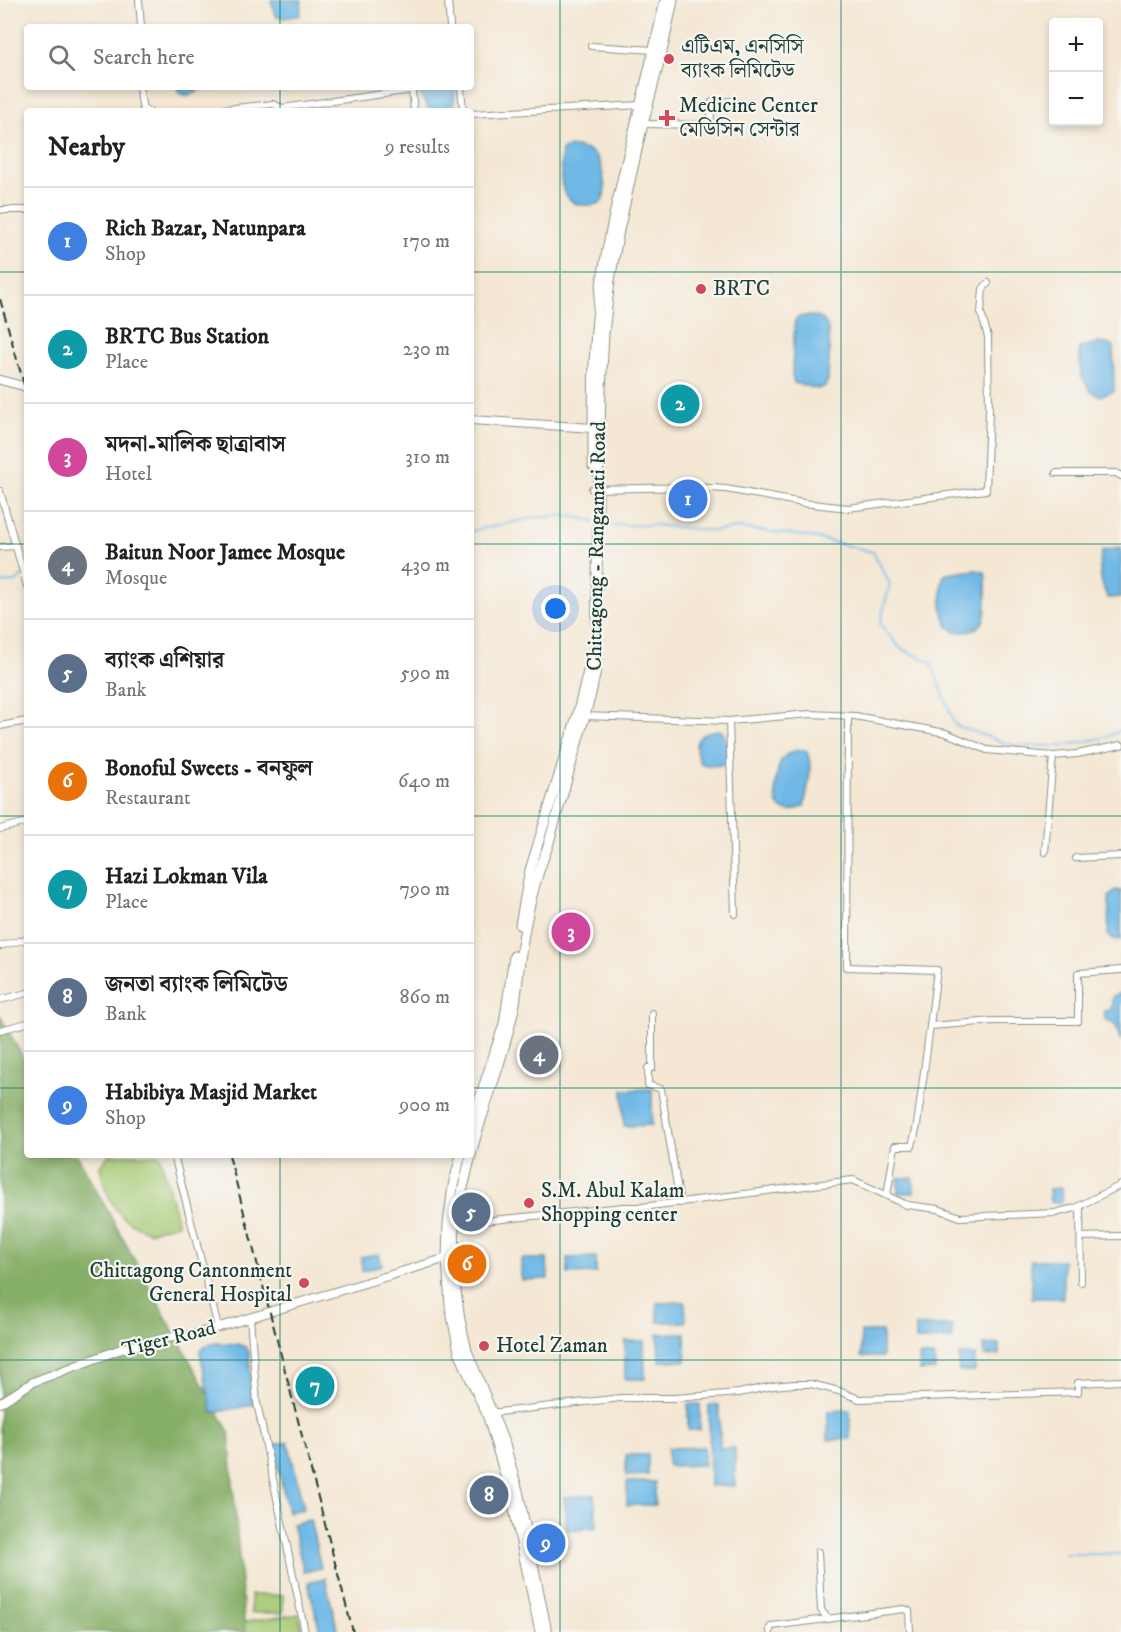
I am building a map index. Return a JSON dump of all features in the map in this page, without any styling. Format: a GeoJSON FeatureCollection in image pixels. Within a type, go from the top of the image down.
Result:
{"type":"FeatureCollection","features":[{"type":"Feature","properties":{"kind":"highway","name":"Chittagong - Rangamati Road"},"geometry":{"type":"LineString","coordinates":[[595,489],[593,428],[595,345],[601,287],[610,234],[664,0]]}},
{"type":"Feature","properties":{"kind":"highway","name":"Chittagong - Rangamati Road"},"geometry":{"type":"LineString","coordinates":[[474,1144],[506,1044],[515,1006],[520,954],[534,886],[548,846],[581,716],[593,652],[595,489],[604,333],[610,280],[630,179],[673,0]]}},
{"type":"Feature","properties":{"kind":"highway","name":"Chittagong - Rangamati Road"},"geometry":{"type":"LineString","coordinates":[[474,1116],[504,1024],[530,870],[581,716]]}},
{"type":"Feature","properties":{"kind":"highway","name":"Chittagong - Rangamati Road"},"geometry":{"type":"LineString","coordinates":[[460,1158],[453,1186],[447,1258],[450,1306],[459,1351],[471,1380],[490,1413],[511,1494],[540,1632]]}},
{"type":"Feature","properties":{"kind":"highway","name":"Chittagong - Rangamati Road"},"geometry":{"type":"LineString","coordinates":[[470,1158],[451,1224],[456,1291],[464,1339],[490,1413],[505,1445],[518,1491],[547,1632]]}},
{"type":"Feature","properties":{"kind":"street"},"geometry":{"type":"LineString","coordinates":[[139,0],[141,24]]}},
{"type":"Feature","properties":{"kind":"street"},"geometry":{"type":"LineString","coordinates":[[448,0],[450,24]]}},
{"type":"Feature","properties":{"kind":"street"},"geometry":{"type":"LineString","coordinates":[[591,46],[654,50]]}},
{"type":"Feature","properties":{"kind":"street"},"geometry":{"type":"LineString","coordinates":[[140,90],[143,108]]}},
{"type":"Feature","properties":{"kind":"street"},"geometry":{"type":"LineString","coordinates":[[234,108],[273,104],[282,108],[412,90],[414,108]]}},
{"type":"Feature","properties":{"kind":"street"},"geometry":{"type":"LineString","coordinates":[[461,90],[463,108]]}},
{"type":"Feature","properties":{"kind":"street"},"geometry":{"type":"LineString","coordinates":[[644,124],[710,125],[712,102],[734,101]]}},
{"type":"Feature","properties":{"kind":"street"},"geometry":{"type":"LineString","coordinates":[[474,114],[641,105]]}},
{"type":"Feature","properties":{"kind":"street"},"geometry":{"type":"LineString","coordinates":[[3,210],[24,210]]}},
{"type":"Feature","properties":{"kind":"street"},"geometry":{"type":"LineString","coordinates":[[595,489],[695,487],[726,489],[848,508],[986,490],[989,411],[988,337],[981,314],[983,289],[988,283]]}},
{"type":"Feature","properties":{"kind":"street"},"geometry":{"type":"LineString","coordinates":[[0,380],[24,386]]}},
{"type":"Feature","properties":{"kind":"street"},"geometry":{"type":"LineString","coordinates":[[474,420],[593,428]]}},
{"type":"Feature","properties":{"kind":"street"},"geometry":{"type":"LineString","coordinates":[[1056,472],[1116,473],[1121,476]]}},
{"type":"Feature","properties":{"kind":"street"},"geometry":{"type":"LineString","coordinates":[[0,491],[24,574]]}},
{"type":"Feature","properties":{"kind":"street"},"geometry":{"type":"LineString","coordinates":[[0,547],[16,546]]}},
{"type":"Feature","properties":{"kind":"street"},"geometry":{"type":"LineString","coordinates":[[581,716],[729,722],[810,714],[848,716],[946,733],[987,750],[1053,756],[1077,754],[1121,745]]}},
{"type":"Feature","properties":{"kind":"street"},"geometry":{"type":"LineString","coordinates":[[848,716],[847,966],[937,970],[912,1146],[894,1146],[887,1195]]}},
{"type":"Feature","properties":{"kind":"street"},"geometry":{"type":"LineString","coordinates":[[0,726],[24,722]]}},
{"type":"Feature","properties":{"kind":"street"},"geometry":{"type":"LineString","coordinates":[[729,722],[735,914]]}},
{"type":"Feature","properties":{"kind":"street"},"geometry":{"type":"LineString","coordinates":[[1045,852],[1053,756]]}},
{"type":"Feature","properties":{"kind":"street"},"geometry":{"type":"LineString","coordinates":[[0,829],[24,823]]}},
{"type":"Feature","properties":{"kind":"street"},"geometry":{"type":"LineString","coordinates":[[1076,858],[1121,856]]}},
{"type":"Feature","properties":{"kind":"street"},"geometry":{"type":"LineString","coordinates":[[0,946],[24,940]]}},
{"type":"Feature","properties":{"kind":"street"},"geometry":{"type":"LineString","coordinates":[[930,1026],[994,1021],[1078,1021],[1078,973],[1121,970]]}},
{"type":"Feature","properties":{"kind":"street"},"geometry":{"type":"LineString","coordinates":[[0,1000],[24,994]]}},
{"type":"Feature","properties":{"kind":"street"},"geometry":{"type":"LineString","coordinates":[[652,1013],[652,1068],[648,1068],[648,1085],[661,1089],[680,1203]]}},
{"type":"Feature","properties":{"kind":"street"},"geometry":{"type":"LineString","coordinates":[[0,1030],[24,1024]]}},
{"type":"Feature","properties":{"kind":"street"},"geometry":{"type":"LineString","coordinates":[[175,1158],[218,1328]]}},
{"type":"Feature","properties":{"kind":"street"},"geometry":{"type":"LineString","coordinates":[[451,1224],[680,1203],[853,1180],[907,1205],[939,1209],[960,1217],[1055,1213],[1080,1206],[1121,1185]]}},
{"type":"Feature","properties":{"kind":"street"},"geometry":{"type":"LineString","coordinates":[[1080,1206],[1081,1282]]}},
{"type":"Feature","properties":{"kind":"street"},"geometry":{"type":"LineString","coordinates":[[1081,1237],[1121,1236]]}},
{"type":"Feature","properties":{"kind":"street","name":"Tiger Road"},"geometry":{"type":"LineString","coordinates":[[0,1403],[33,1382],[121,1349],[166,1338],[194,1335],[447,1258]]}},
{"type":"Feature","properties":{"kind":"street"},"geometry":{"type":"LineString","coordinates":[[250,1318],[257,1403],[305,1632]]}},
{"type":"Feature","properties":{"kind":"street"},"geometry":{"type":"LineString","coordinates":[[490,1413],[621,1398],[675,1398],[739,1393],[794,1384],[811,1384],[859,1399],[1078,1392],[1078,1383],[1121,1381]]}},
{"type":"Feature","properties":{"kind":"street"},"geometry":{"type":"LineString","coordinates":[[818,1552],[821,1610],[828,1619]]}},
{"type":"Feature","properties":{"kind":"street"},"geometry":{"type":"LineString","coordinates":[[770,1632],[772,1626],[904,1609],[909,1611],[910,1632]]}},
{"type":"Feature","properties":{"kind":"green space"},"geometry":{"type":"Polygon","coordinates":[[[0,1016],[24,1060],[24,1158],[79,1158],[229,1432],[245,1632],[0,1632],[0,1016]]]}},
{"type":"Feature","properties":{"kind":"green space"},"geometry":{"type":"Polygon","coordinates":[[[107,1158],[161,1158],[178,1224],[149,1232],[132,1224],[119,1213],[111,1201],[100,1166],[107,1158]]]}},
{"type":"Feature","properties":{"kind":"green space"},"geometry":{"type":"Polygon","coordinates":[[[251,1595],[283,1595],[283,1613],[251,1613],[251,1595]]]}},
{"type":"Feature","properties":{"kind":"green space"},"geometry":{"type":"Polygon","coordinates":[[[299,1614],[302,1632],[235,1632],[234,1624],[299,1614]]]}},
{"type":"Feature","properties":{"kind":"water"},"geometry":{"type":"Polygon","coordinates":[[[271,0],[302,0],[300,15],[285,18],[276,16],[271,0]]]}},
{"type":"Feature","properties":{"kind":"water"},"geometry":{"type":"Polygon","coordinates":[[[178,90],[199,90],[188,95],[179,93],[178,90]]]}},
{"type":"Feature","properties":{"kind":"water"},"geometry":{"type":"Polygon","coordinates":[[[419,90],[455,90],[454,105],[451,108],[429,108],[419,90]]]}},
{"type":"Feature","properties":{"kind":"water"},"geometry":{"type":"Polygon","coordinates":[[[575,147],[594,154],[600,165],[604,179],[604,193],[601,202],[597,204],[575,203],[568,199],[564,192],[561,176],[562,151],[564,148],[575,147]]]}},
{"type":"Feature","properties":{"kind":"water"},"geometry":{"type":"Polygon","coordinates":[[[806,316],[822,319],[827,325],[828,380],[825,386],[818,389],[794,383],[792,375],[795,320],[806,316]]]}},
{"type":"Feature","properties":{"kind":"water"},"geometry":{"type":"Polygon","coordinates":[[[1097,343],[1113,345],[1114,391],[1100,396],[1091,392],[1081,375],[1079,348],[1097,343]]]}},
{"type":"Feature","properties":{"kind":"water"},"geometry":{"type":"Polygon","coordinates":[[[1121,548],[1121,597],[1108,598],[1100,575],[1102,551],[1121,548]]]}},
{"type":"Feature","properties":{"kind":"water"},"geometry":{"type":"Polygon","coordinates":[[[975,570],[985,572],[985,617],[976,629],[967,632],[953,630],[944,617],[943,577],[947,574],[975,570]]]}},
{"type":"Feature","properties":{"kind":"water"},"geometry":{"type":"Polygon","coordinates":[[[718,730],[723,732],[726,740],[727,761],[720,765],[704,765],[697,754],[697,741],[706,733],[718,730]]]}},
{"type":"Feature","properties":{"kind":"water"},"geometry":{"type":"Polygon","coordinates":[[[805,750],[810,769],[804,806],[795,810],[783,810],[776,796],[779,766],[787,754],[805,750]]]}},
{"type":"Feature","properties":{"kind":"water"},"geometry":{"type":"Polygon","coordinates":[[[1115,890],[1121,891],[1121,940],[1108,935],[1109,897],[1115,890]]]}},
{"type":"Feature","properties":{"kind":"water"},"geometry":{"type":"Polygon","coordinates":[[[1121,993],[1121,1041],[1115,1025],[1105,1019],[1104,1011],[1111,1010],[1113,996],[1121,993]]]}},
{"type":"Feature","properties":{"kind":"water"},"geometry":{"type":"Polygon","coordinates":[[[652,1089],[652,1125],[624,1126],[623,1090],[652,1089]]]}},
{"type":"Feature","properties":{"kind":"water"},"geometry":{"type":"Polygon","coordinates":[[[898,1178],[913,1178],[914,1193],[898,1193],[898,1178]]]}},
{"type":"Feature","properties":{"kind":"water"},"geometry":{"type":"Polygon","coordinates":[[[1061,1188],[1062,1202],[1050,1202],[1049,1189],[1061,1188]]]}},
{"type":"Feature","properties":{"kind":"water"},"geometry":{"type":"Polygon","coordinates":[[[379,1254],[382,1265],[362,1271],[361,1257],[379,1254]]]}},
{"type":"Feature","properties":{"kind":"water"},"geometry":{"type":"Polygon","coordinates":[[[596,1257],[596,1273],[568,1274],[567,1258],[596,1257]]]}},
{"type":"Feature","properties":{"kind":"water"},"geometry":{"type":"Polygon","coordinates":[[[521,1259],[547,1259],[548,1279],[521,1280],[521,1259]]]}},
{"type":"Feature","properties":{"kind":"water"},"geometry":{"type":"Polygon","coordinates":[[[1031,1260],[1063,1260],[1063,1298],[1032,1298],[1031,1260]]]}},
{"type":"Feature","properties":{"kind":"water"},"geometry":{"type":"Polygon","coordinates":[[[685,1302],[686,1322],[658,1322],[657,1303],[685,1302]]]}},
{"type":"Feature","properties":{"kind":"water"},"geometry":{"type":"Polygon","coordinates":[[[916,1326],[952,1326],[952,1339],[916,1340],[916,1326]]]}},
{"type":"Feature","properties":{"kind":"water"},"geometry":{"type":"Polygon","coordinates":[[[861,1332],[882,1332],[882,1357],[861,1357],[861,1332]]]}},
{"type":"Feature","properties":{"kind":"water"},"geometry":{"type":"Polygon","coordinates":[[[685,1333],[686,1361],[659,1361],[658,1334],[685,1333]]]}},
{"type":"Feature","properties":{"kind":"water"},"geometry":{"type":"Polygon","coordinates":[[[625,1341],[644,1341],[645,1379],[625,1379],[625,1341]]]}},
{"type":"Feature","properties":{"kind":"water"},"geometry":{"type":"Polygon","coordinates":[[[237,1344],[246,1347],[249,1352],[253,1405],[212,1413],[200,1351],[207,1345],[237,1344]]]}},
{"type":"Feature","properties":{"kind":"water"},"geometry":{"type":"Polygon","coordinates":[[[999,1344],[999,1355],[984,1356],[984,1345],[999,1344]]]}},
{"type":"Feature","properties":{"kind":"water"},"geometry":{"type":"Polygon","coordinates":[[[959,1355],[975,1355],[975,1371],[959,1371],[959,1355]]]}},
{"type":"Feature","properties":{"kind":"water"},"geometry":{"type":"Polygon","coordinates":[[[919,1356],[934,1356],[935,1370],[920,1371],[919,1356]]]}},
{"type":"Feature","properties":{"kind":"water"},"geometry":{"type":"Polygon","coordinates":[[[688,1404],[700,1404],[700,1430],[688,1430],[688,1404]]]}},
{"type":"Feature","properties":{"kind":"water"},"geometry":{"type":"Polygon","coordinates":[[[709,1405],[719,1405],[720,1448],[735,1448],[735,1486],[710,1486],[709,1405]]]}},
{"type":"Feature","properties":{"kind":"water"},"geometry":{"type":"Polygon","coordinates":[[[850,1410],[850,1439],[828,1440],[828,1411],[850,1410]]]}},
{"type":"Feature","properties":{"kind":"water"},"geometry":{"type":"Polygon","coordinates":[[[288,1442],[304,1509],[288,1512],[273,1445],[288,1442]]]}},
{"type":"Feature","properties":{"kind":"water"},"geometry":{"type":"Polygon","coordinates":[[[704,1447],[704,1465],[668,1466],[668,1448],[704,1447]]]}},
{"type":"Feature","properties":{"kind":"water"},"geometry":{"type":"Polygon","coordinates":[[[626,1455],[648,1455],[648,1475],[626,1476],[626,1455]]]}},
{"type":"Feature","properties":{"kind":"water"},"geometry":{"type":"Polygon","coordinates":[[[627,1482],[655,1482],[655,1505],[627,1505],[627,1482]]]}},
{"type":"Feature","properties":{"kind":"water"},"geometry":{"type":"Polygon","coordinates":[[[594,1495],[597,1527],[567,1530],[564,1497],[594,1495]]]}},
{"type":"Feature","properties":{"kind":"water"},"geometry":{"type":"Polygon","coordinates":[[[310,1520],[321,1568],[304,1572],[292,1524],[310,1520]]]}},
{"type":"Feature","properties":{"kind":"water"},"geometry":{"type":"Polygon","coordinates":[[[325,1578],[338,1632],[320,1632],[308,1582],[325,1578]]]}},
{"type":"Feature","properties":{"kind":"waterway"},"geometry":{"type":"LineString","coordinates":[[474,530],[533,518],[566,515],[595,521]]}},
{"type":"Feature","properties":{"kind":"waterway"},"geometry":{"type":"LineString","coordinates":[[600,523],[714,531],[739,528],[812,537],[873,552],[890,584],[880,624],[900,648],[931,662],[955,725],[1014,746],[1062,746],[1107,737],[1121,730]]}},
{"type":"Feature","properties":{"kind":"waterway"},"geometry":{"type":"LineString","coordinates":[[0,583],[16,582],[22,576]]}},
{"type":"Feature","properties":{"kind":"waterway"},"geometry":{"type":"LineString","coordinates":[[1065,1554],[1121,1554]]}},
{"type":"Feature","properties":{"kind":"railway"},"geometry":{"type":"LineString","coordinates":[[0,299],[24,384]]}},
{"type":"Feature","properties":{"kind":"railway"},"geometry":{"type":"LineString","coordinates":[[230,1158],[353,1632]]}},
{"type":"Feature","properties":{"kind":"place","name":"এটিএম, এনসিসি ব্যাংক লিমিটেড"},"geometry":{"type":"Point","coordinates":[669,59]}},
{"type":"Feature","properties":{"kind":"place","name":"Medicine Center মেডিসিন সেন্টার"},"geometry":{"type":"Point","coordinates":[667,118]}},
{"type":"Feature","properties":{"kind":"place","name":"BRTC"},"geometry":{"type":"Point","coordinates":[701,289]}},
{"type":"Feature","properties":{"kind":"place","name":"BRTC Bus Station"},"geometry":{"type":"Point","coordinates":[680,404]}},
{"type":"Feature","properties":{"kind":"place","name":"Rich Bazar, Natunpara"},"geometry":{"type":"Point","coordinates":[688,499]}},
{"type":"Feature","properties":{"kind":"place","name":"মদনা-মালিক ছাত্রাবাস"},"geometry":{"type":"Point","coordinates":[571,932]}},
{"type":"Feature","properties":{"kind":"place","name":"Baitun Noor Jamee Mosque"},"geometry":{"type":"Point","coordinates":[539,1055]}},
{"type":"Feature","properties":{"kind":"place","name":"S.M. Abul Kalam Shopping center"},"geometry":{"type":"Point","coordinates":[529,1203]}},
{"type":"Feature","properties":{"kind":"place","name":"ব্যাংক এশিয়ার"},"geometry":{"type":"Point","coordinates":[471,1212]}},
{"type":"Feature","properties":{"kind":"place","name":"Bonoful Sweets - বনফুল"},"geometry":{"type":"Point","coordinates":[467,1264]}},
{"type":"Feature","properties":{"kind":"place","name":"Chittagong Cantonment General Hospital"},"geometry":{"type":"Point","coordinates":[304,1283]}},
{"type":"Feature","properties":{"kind":"place","name":"Hotel Zaman"},"geometry":{"type":"Point","coordinates":[484,1346]}},
{"type":"Feature","properties":{"kind":"place","name":"Hazi Lokman Vila"},"geometry":{"type":"Point","coordinates":[315,1386]}},
{"type":"Feature","properties":{"kind":"place","name":"জনতা ব্যাংক লিমিটেড"},"geometry":{"type":"Point","coordinates":[489,1495]}},
{"type":"Feature","properties":{"kind":"place","name":"Habibiya Masjid Market"},"geometry":{"type":"Point","coordinates":[546,1543]}}]}
